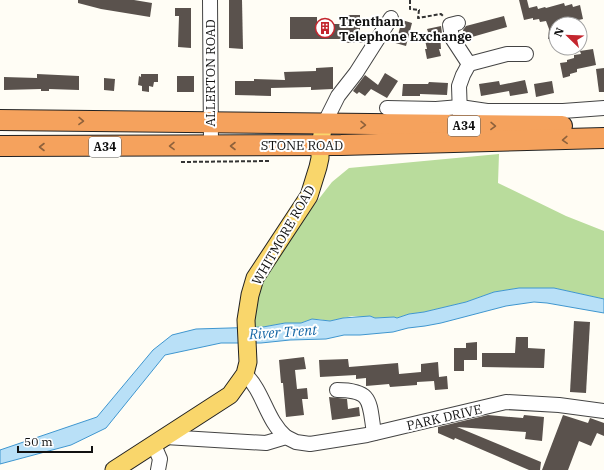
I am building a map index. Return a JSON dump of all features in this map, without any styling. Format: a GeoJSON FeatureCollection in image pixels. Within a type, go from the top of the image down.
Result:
{"type":"FeatureCollection","features":[{"type":"Feature","properties":{"kind":"highway","name":"STONE ROAD"},"geometry":{"type":"LineString","coordinates":[[0,120],[324,124],[460,116],[547,127],[604,124]]}},
{"type":"Feature","properties":{"kind":"highway","name":"STONE ROAD"},"geometry":{"type":"LineString","coordinates":[[0,146],[320,145],[604,138]]}},
{"type":"Feature","properties":{"kind":"main road","name":"WHITMORE ROAD"},"geometry":{"type":"LineString","coordinates":[[114,470],[230,395],[245,374],[248,362],[246,320],[255,278],[309,196],[320,158],[320,145],[324,124]]}},
{"type":"Feature","properties":{"kind":"street","name":"ALLERTON ROAD"},"geometry":{"type":"LineString","coordinates":[[210,0],[211,146]]}},
{"type":"Feature","properties":{"kind":"street"},"geometry":{"type":"LineString","coordinates":[[324,124],[338,96],[356,73],[391,18]]}},
{"type":"Feature","properties":{"kind":"street"},"geometry":{"type":"LineString","coordinates":[[454,24],[452,38],[469,64]]}},
{"type":"Feature","properties":{"kind":"street"},"geometry":{"type":"LineString","coordinates":[[460,116],[460,86],[463,75],[469,64],[507,54],[526,54]]}},
{"type":"Feature","properties":{"kind":"street"},"geometry":{"type":"LineString","coordinates":[[387,108],[436,109],[460,116],[487,111],[563,111],[604,108]]}},
{"type":"Feature","properties":{"kind":"street"},"geometry":{"type":"LineString","coordinates":[[245,374],[252,381],[277,429],[286,437]]}},
{"type":"Feature","properties":{"kind":"street"},"geometry":{"type":"LineString","coordinates":[[337,390],[358,391],[366,397],[369,404],[374,433]]}},
{"type":"Feature","properties":{"kind":"street","name":"PARK DRIVE"},"geometry":{"type":"LineString","coordinates":[[286,437],[296,442],[310,444],[374,433],[506,402],[559,405],[604,410]]}},
{"type":"Feature","properties":{"kind":"street"},"geometry":{"type":"LineString","coordinates":[[158,470],[160,459],[160,441],[266,442],[286,437]]}},
{"type":"Feature","properties":{"kind":"path"},"geometry":{"type":"LineString","coordinates":[[410,0],[410,9],[419,10],[418,18],[441,14],[454,24]]}},
{"type":"Feature","properties":{"kind":"green space"},"geometry":{"type":"Polygon","coordinates":[[[499,154],[498,183],[566,216],[604,231],[604,299],[554,288],[519,288],[494,292],[466,302],[397,318],[352,316],[330,321],[317,319],[301,323],[285,323],[252,328],[255,300],[262,281],[297,227],[332,182],[349,168],[499,154]]]}},
{"type":"Feature","properties":{"kind":"water","name":"River Trent"},"geometry":{"type":"Polygon","coordinates":[[[519,288],[554,288],[604,299],[604,313],[534,302],[506,306],[441,323],[393,332],[344,335],[326,339],[290,340],[261,343],[221,343],[165,355],[106,428],[71,445],[0,464],[0,450],[97,417],[153,350],[172,335],[196,329],[263,327],[285,323],[301,323],[312,319],[330,321],[343,318],[370,316],[375,318],[397,318],[466,302],[494,292],[519,288]]]}},
{"type":"Feature","properties":{"kind":"building"},"geometry":{"type":"Polygon","coordinates":[[[78,0],[134,0],[152,3],[150,17],[101,9],[78,3],[78,0]]]}},
{"type":"Feature","properties":{"kind":"building"},"geometry":{"type":"Polygon","coordinates":[[[229,0],[242,0],[243,49],[229,48],[229,0]]]}},
{"type":"Feature","properties":{"kind":"building"},"geometry":{"type":"Polygon","coordinates":[[[519,0],[527,0],[529,8],[537,6],[538,9],[564,3],[565,6],[572,4],[573,7],[580,5],[582,16],[548,16],[548,26],[546,21],[540,22],[539,19],[533,20],[533,18],[524,20],[519,0]]]}},
{"type":"Feature","properties":{"kind":"building"},"geometry":{"type":"Polygon","coordinates":[[[175,8],[191,8],[191,48],[178,47],[179,16],[175,16],[175,8]]]}},
{"type":"Feature","properties":{"kind":"building","name":"Trentham Telephone Exchange"},"geometry":{"type":"Polygon","coordinates":[[[347,15],[360,15],[360,33],[368,33],[368,38],[365,43],[346,43],[346,39],[290,39],[290,17],[317,17],[317,24],[347,24],[347,15]]]}},
{"type":"Feature","properties":{"kind":"building"},"geometry":{"type":"Polygon","coordinates":[[[504,16],[507,27],[465,39],[463,30],[466,26],[504,16]]]}},
{"type":"Feature","properties":{"kind":"building"},"geometry":{"type":"Polygon","coordinates":[[[402,20],[412,23],[406,46],[392,42],[394,34],[398,35],[402,20]]]}},
{"type":"Feature","properties":{"kind":"building"},"geometry":{"type":"Polygon","coordinates":[[[441,26],[441,49],[439,49],[441,56],[427,59],[425,49],[427,49],[424,36],[429,35],[427,29],[441,26]]]}},
{"type":"Feature","properties":{"kind":"building"},"geometry":{"type":"Polygon","coordinates":[[[593,49],[596,65],[577,69],[577,72],[563,78],[560,63],[567,62],[567,60],[574,58],[574,56],[588,56],[588,50],[593,49]]]}},
{"type":"Feature","properties":{"kind":"building"},"geometry":{"type":"Polygon","coordinates":[[[333,67],[333,89],[311,90],[311,87],[271,88],[271,96],[235,95],[235,81],[254,81],[254,79],[285,80],[284,72],[316,71],[316,68],[333,67]]]}},
{"type":"Feature","properties":{"kind":"building"},"geometry":{"type":"Polygon","coordinates":[[[604,68],[604,92],[599,92],[596,69],[604,68]]]}},
{"type":"Feature","properties":{"kind":"building"},"geometry":{"type":"Polygon","coordinates":[[[385,73],[398,81],[387,98],[371,89],[365,96],[359,92],[357,94],[353,91],[365,75],[378,85],[385,73]]]}},
{"type":"Feature","properties":{"kind":"building"},"geometry":{"type":"Polygon","coordinates":[[[37,74],[79,76],[79,90],[4,90],[4,77],[37,78],[37,74]]]}},
{"type":"Feature","properties":{"kind":"building"},"geometry":{"type":"Polygon","coordinates":[[[141,74],[158,74],[158,82],[154,82],[153,87],[149,86],[149,92],[142,91],[142,86],[138,85],[139,76],[141,77],[141,74]]]}},
{"type":"Feature","properties":{"kind":"building"},"geometry":{"type":"Polygon","coordinates":[[[177,76],[194,76],[194,92],[177,92],[177,76]]]}},
{"type":"Feature","properties":{"kind":"building"},"geometry":{"type":"Polygon","coordinates":[[[104,78],[115,79],[114,91],[104,90],[104,78]]]}},
{"type":"Feature","properties":{"kind":"building"},"geometry":{"type":"Polygon","coordinates":[[[525,80],[528,93],[510,96],[509,91],[481,96],[479,84],[499,81],[500,85],[525,80]]]}},
{"type":"Feature","properties":{"kind":"building"},"geometry":{"type":"Polygon","coordinates":[[[552,81],[554,93],[536,97],[534,84],[552,81]]]}},
{"type":"Feature","properties":{"kind":"building"},"geometry":{"type":"Polygon","coordinates":[[[429,82],[448,83],[447,95],[420,94],[420,96],[402,96],[403,84],[428,84],[429,82]]]}},
{"type":"Feature","properties":{"kind":"building"},"geometry":{"type":"Polygon","coordinates":[[[574,321],[590,322],[586,393],[570,392],[574,321]]]}},
{"type":"Feature","properties":{"kind":"building"},"geometry":{"type":"Polygon","coordinates":[[[516,337],[528,337],[528,348],[545,349],[544,368],[482,367],[482,353],[515,353],[516,337]]]}},
{"type":"Feature","properties":{"kind":"building"},"geometry":{"type":"Polygon","coordinates":[[[477,342],[477,360],[464,360],[464,371],[454,371],[454,348],[466,348],[466,343],[477,342]]]}},
{"type":"Feature","properties":{"kind":"building"},"geometry":{"type":"Polygon","coordinates":[[[304,357],[306,369],[295,370],[297,389],[307,388],[308,399],[302,399],[304,415],[286,417],[279,360],[304,357]]]}},
{"type":"Feature","properties":{"kind":"building"},"geometry":{"type":"Polygon","coordinates":[[[348,359],[349,367],[398,363],[399,374],[421,372],[421,364],[438,362],[439,377],[447,376],[448,389],[435,390],[434,381],[417,382],[417,385],[390,387],[389,384],[366,386],[366,378],[356,379],[356,375],[320,377],[319,360],[348,359]]]}},
{"type":"Feature","properties":{"kind":"building"},"geometry":{"type":"Polygon","coordinates":[[[329,397],[347,399],[348,409],[359,407],[360,416],[332,420],[329,397]]]}},
{"type":"Feature","properties":{"kind":"building"},"geometry":{"type":"Polygon","coordinates":[[[488,415],[523,418],[524,415],[544,417],[542,441],[525,439],[526,432],[457,427],[541,462],[540,470],[529,470],[455,438],[454,440],[438,433],[438,427],[488,415]]]}},
{"type":"Feature","properties":{"kind":"building"},"geometry":{"type":"Polygon","coordinates":[[[563,415],[588,423],[590,418],[604,423],[604,436],[597,433],[591,446],[579,441],[568,470],[542,470],[563,415]]]}},
{"type":"Feature","properties":{"kind":"place","name":"Trentham Telephone Exchange"},"geometry":{"type":"Point","coordinates":[325,28]}}]}
